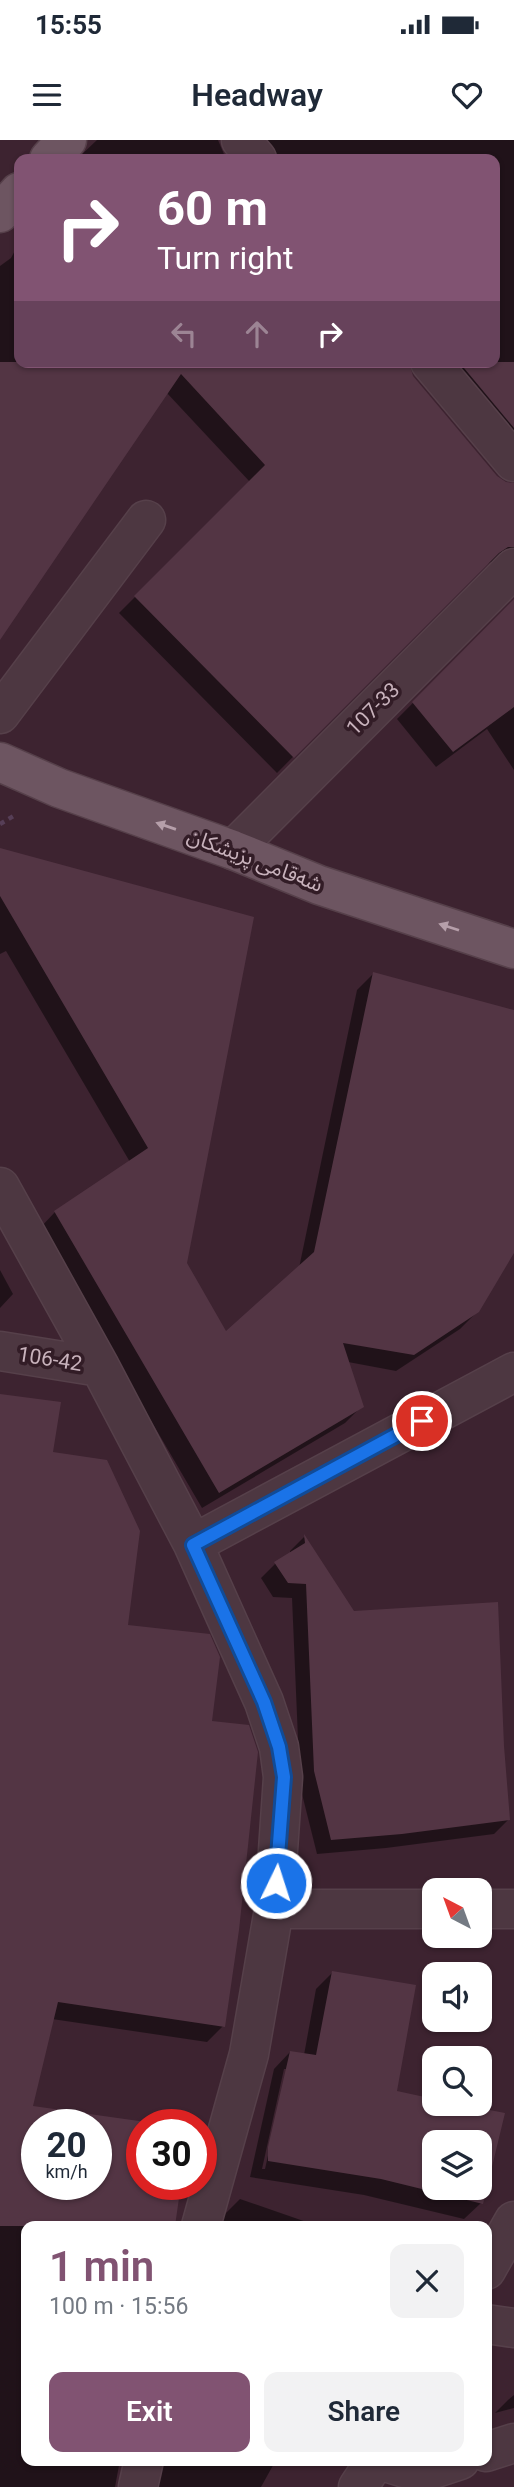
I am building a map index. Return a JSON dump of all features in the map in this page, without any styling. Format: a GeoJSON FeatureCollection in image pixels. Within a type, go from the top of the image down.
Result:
{"type":"FeatureCollection","features":[{"type":"Feature","properties":{"kind":"main road"},"geometry":{"type":"LineString","coordinates":[[53,154],[66,140]]}},
{"type":"Feature","properties":{"kind":"main road"},"geometry":{"type":"LineString","coordinates":[[0,213],[14,198]]}},
{"type":"Feature","properties":{"kind":"main road"},"geometry":{"type":"LineString","coordinates":[[0,737],[59,788]]}},
{"type":"Feature","properties":{"kind":"main road","name":"شەقامی پزیشکان"},"geometry":{"type":"LineString","coordinates":[[0,762],[59,788],[233,850],[319,885],[514,949]]}},
{"type":"Feature","properties":{"kind":"street"},"geometry":{"type":"LineString","coordinates":[[241,140],[253,154]]}},
{"type":"Feature","properties":{"kind":"street"},"geometry":{"type":"LineString","coordinates":[[435,368],[514,462]]}},
{"type":"Feature","properties":{"kind":"street"},"geometry":{"type":"LineString","coordinates":[[0,714],[146,520]]}},
{"type":"Feature","properties":{"kind":"street","name":"107-33"},"geometry":{"type":"LineString","coordinates":[[233,850],[514,568]]}},
{"type":"Feature","properties":{"kind":"street"},"geometry":{"type":"LineString","coordinates":[[0,1187],[100,1367],[193,1545],[264,1702],[279,1747],[284,1777],[274,1909],[249,2054],[202,2221]]}},
{"type":"Feature","properties":{"kind":"street","name":"106-42"},"geometry":{"type":"LineString","coordinates":[[0,1351],[100,1367]]}},
{"type":"Feature","properties":{"kind":"street"},"geometry":{"type":"LineString","coordinates":[[193,1545],[514,1372]]}},
{"type":"Feature","properties":{"kind":"street"},"geometry":{"type":"LineString","coordinates":[[274,1909],[422,1909]]}},
{"type":"Feature","properties":{"kind":"street"},"geometry":{"type":"LineString","coordinates":[[492,1909],[514,1909]]}},
{"type":"Feature","properties":{"kind":"street"},"geometry":{"type":"LineString","coordinates":[[492,2260],[514,2221]]}},
{"type":"Feature","properties":{"kind":"street"},"geometry":{"type":"LineString","coordinates":[[492,2325],[514,2329]]}},
{"type":"Feature","properties":{"kind":"street"},"geometry":{"type":"LineString","coordinates":[[492,2450],[514,2443]]}},
{"type":"Feature","properties":{"kind":"street"},"geometry":{"type":"LineString","coordinates":[[138,2487],[143,2466]]}},
{"type":"Feature","properties":{"kind":"street"},"geometry":{"type":"LineString","coordinates":[[358,2487],[374,2466]]}},
{"type":"Feature","properties":{"kind":"street"},"geometry":{"type":"LineString","coordinates":[[398,2466],[421,2473],[442,2466]]}},
{"type":"Feature","properties":{"kind":"building"},"geometry":{"type":"Polygon","coordinates":[[[0,362],[14,362],[14,368],[411,368],[413,376],[497,476],[506,482],[514,483],[514,547],[508,547],[499,553],[294,758],[134,596],[265,465],[181,374],[0,640],[0,362]]]}},
{"type":"Feature","properties":{"kind":"building"},"geometry":{"type":"Polygon","coordinates":[[[500,362],[514,362],[514,428],[464,368],[500,368],[500,362]]]}},
{"type":"Feature","properties":{"kind":"building"},"geometry":{"type":"Polygon","coordinates":[[[514,599],[514,707],[453,752],[412,702],[514,599]]]}},
{"type":"Feature","properties":{"kind":"building"},"geometry":{"type":"Polygon","coordinates":[[[0,848],[254,917],[187,1263],[226,1331],[314,1252],[373,972],[514,1010],[514,1253],[479,1312],[414,1355],[343,1343],[364,1407],[219,1493],[54,1211],[148,1148],[0,896],[0,848]]]}},
{"type":"Feature","properties":{"kind":"building"},"geometry":{"type":"Polygon","coordinates":[[[0,1394],[61,1402],[53,1452],[107,1460],[140,1531],[128,1625],[210,1634],[220,1657],[212,1721],[249,1725],[258,1752],[239,1930],[225,2027],[58,2002],[33,2106],[54,2109],[21,2109],[21,2200],[112,2200],[112,2117],[126,2119],[126,2200],[179,2200],[176,2221],[21,2221],[21,2226],[0,2226],[0,1394]]]}},
{"type":"Feature","properties":{"kind":"building"},"geometry":{"type":"Polygon","coordinates":[[[304,1534],[354,1611],[498,1602],[510,1820],[331,1840],[314,1771],[306,1584],[288,1583],[274,1562],[305,1543],[304,1534]]]}},
{"type":"Feature","properties":{"kind":"building"},"geometry":{"type":"Polygon","coordinates":[[[332,1971],[416,1985],[397,2091],[422,2096],[422,2116],[492,2116],[492,2110],[505,2113],[492,2167],[492,2130],[422,2130],[422,2189],[381,2179],[268,2161],[268,2147],[290,2051],[316,2055],[332,1971]]]}},
{"type":"Feature","properties":{"kind":"building"},"geometry":{"type":"Polygon","coordinates":[[[467,2200],[484,2200],[483,2204],[467,2200]]]}},
{"type":"Feature","properties":{"kind":"route"},"geometry":{"type":"LineString","coordinates":[[276,1883],[284,1777],[279,1747],[264,1702],[193,1545],[422,1421]]}}]}
